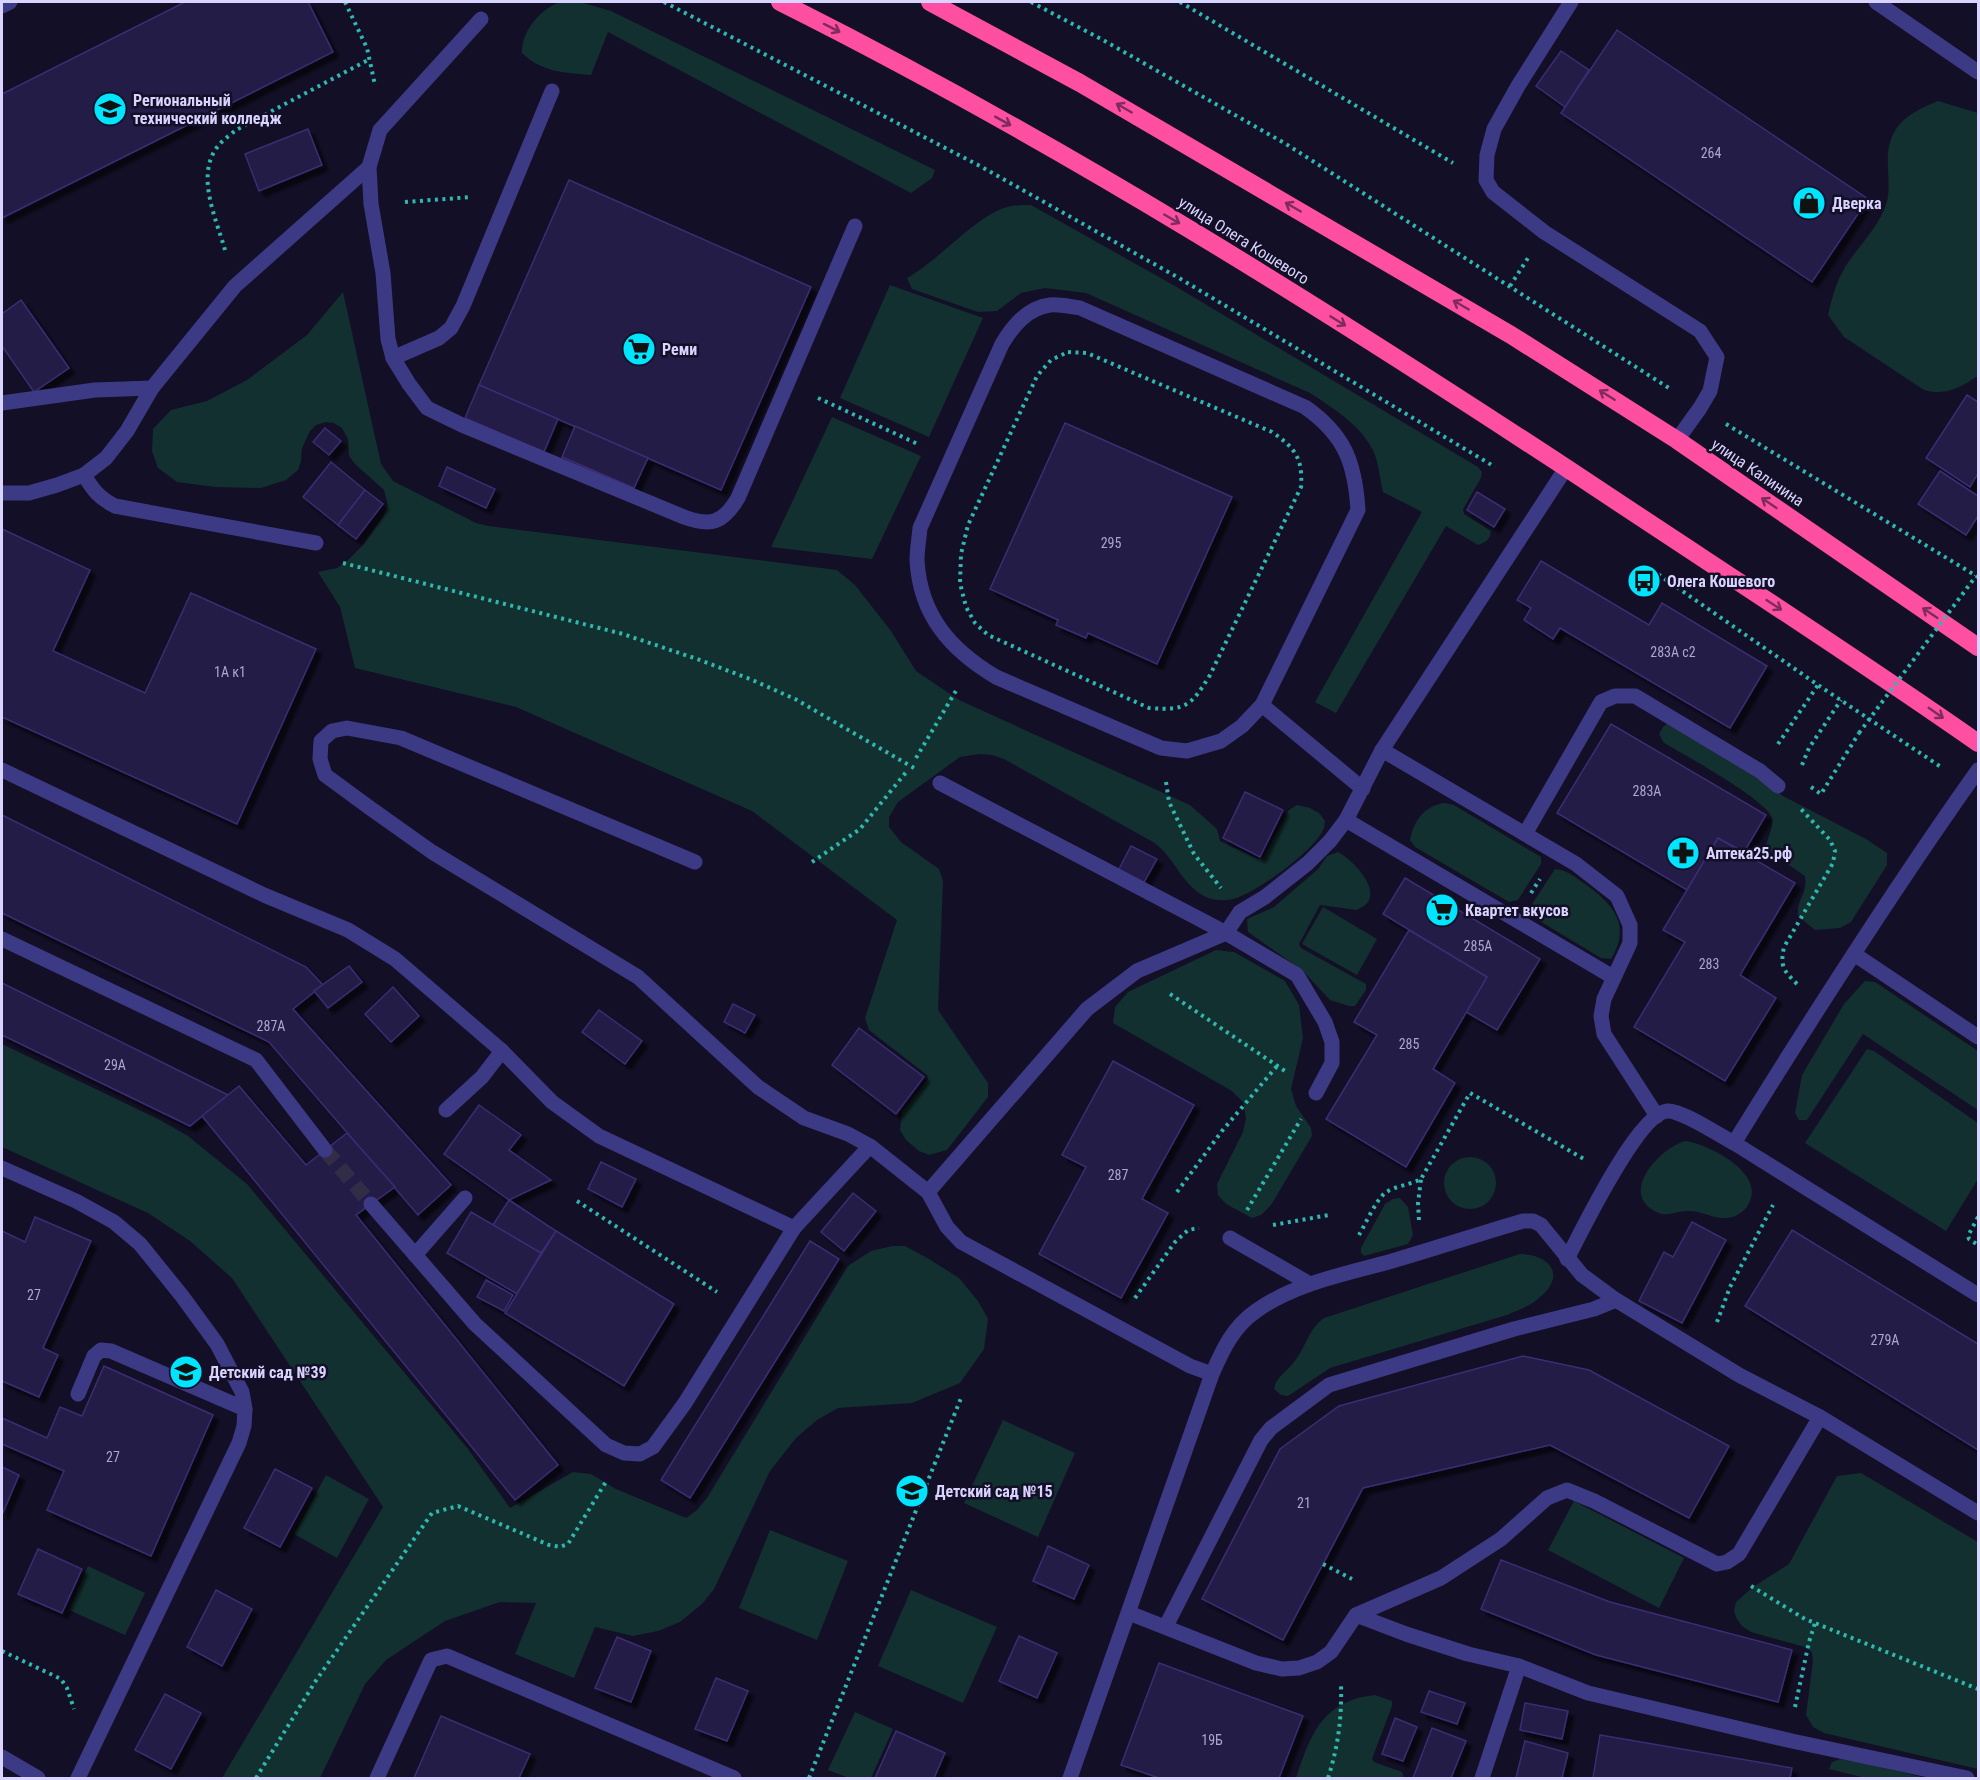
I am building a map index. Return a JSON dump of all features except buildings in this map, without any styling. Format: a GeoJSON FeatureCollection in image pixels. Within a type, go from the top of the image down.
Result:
{"type":"FeatureCollection","features":[{"type":"Feature","properties":{"kind":"highway","name":"улица Олега Кошевого"},"geometry":{"type":"LineString","coordinates":[[780,2],[866,45],[995,116],[1199,235],[1454,394],[1900,688],[1978,743]]}},
{"type":"Feature","properties":{"kind":"highway","name":"улица Калинина"},"geometry":{"type":"LineString","coordinates":[[930,2],[1080,83],[1511,335],[1677,440],[1978,646]]}},
{"type":"Feature","properties":{"kind":"lane"},"geometry":{"type":"LineString","coordinates":[[2,6],[10,2]]}},
{"type":"Feature","properties":{"kind":"lane"},"geometry":{"type":"LineString","coordinates":[[1570,2],[1494,129],[1487,155],[1486,180],[1493,192],[1544,232],[1700,331],[1717,357],[1710,391],[1677,440]]}},
{"type":"Feature","properties":{"kind":"lane"},"geometry":{"type":"LineString","coordinates":[[1876,2],[1978,72]]}},
{"type":"Feature","properties":{"kind":"lane"},"geometry":{"type":"LineString","coordinates":[[481,19],[381,130],[369,167],[370,204],[383,273],[388,339],[393,358],[427,408],[462,425],[684,517],[709,523],[723,517],[738,498],[855,226]]}},
{"type":"Feature","properties":{"kind":"lane"},"geometry":{"type":"LineString","coordinates":[[393,358],[439,338],[451,328],[463,306],[552,91]]}},
{"type":"Feature","properties":{"kind":"lane"},"geometry":{"type":"LineString","coordinates":[[2,493],[29,493],[84,475],[106,458],[127,431],[152,388],[234,286],[369,167]]}},
{"type":"Feature","properties":{"kind":"lane"},"geometry":{"type":"LineString","coordinates":[[1050,305],[1080,308],[1305,407],[1322,419],[1344,446],[1356,481],[1358,510],[1262,705],[1242,726],[1221,741],[1187,751],[1161,748],[996,677],[971,662],[949,642],[936,623],[923,593],[917,560],[920,528],[1002,344],[1013,326],[1031,312],[1050,305]]}},
{"type":"Feature","properties":{"kind":"lane"},"geometry":{"type":"LineString","coordinates":[[2,403],[95,390],[152,388]]}},
{"type":"Feature","properties":{"kind":"lane"},"geometry":{"type":"LineString","coordinates":[[928,1192],[1087,1009],[1137,971],[1226,933],[1240,912],[1265,897],[1308,863],[1330,841],[1346,820],[1382,750],[1566,468]]}},
{"type":"Feature","properties":{"kind":"lane"},"geometry":{"type":"LineString","coordinates":[[84,475],[94,493],[115,506],[316,543]]}},
{"type":"Feature","properties":{"kind":"lane"},"geometry":{"type":"LineString","coordinates":[[1525,834],[1601,702],[1615,696],[1635,696],[1760,771],[1778,786]]}},
{"type":"Feature","properties":{"kind":"lane"},"geometry":{"type":"LineString","coordinates":[[1262,705],[1363,789]]}},
{"type":"Feature","properties":{"kind":"lane"},"geometry":{"type":"LineString","coordinates":[[695,862],[400,738],[347,728],[332,731],[321,741],[320,759],[325,774],[432,852],[638,976],[758,1088],[804,1118],[848,1134],[870,1146],[928,1192],[946,1227],[961,1242],[1114,1327],[1190,1366],[1212,1374]]}},
{"type":"Feature","properties":{"kind":"lane"},"geometry":{"type":"LineString","coordinates":[[1382,750],[1556,852],[1601,882],[1617,896],[1630,925],[1630,943],[1604,999],[1601,1016],[1604,1034],[1657,1116]]}},
{"type":"Feature","properties":{"kind":"lane"},"geometry":{"type":"LineString","coordinates":[[2,770],[264,895],[348,930],[396,959],[502,1051],[552,1102],[599,1136],[794,1228]]}},
{"type":"Feature","properties":{"kind":"lane"},"geometry":{"type":"LineString","coordinates":[[1734,1143],[1823,999],[1978,770]]}},
{"type":"Feature","properties":{"kind":"lane"},"geometry":{"type":"LineString","coordinates":[[940,783],[1226,933],[1298,975],[1325,1022],[1332,1042],[1332,1063],[1316,1093]]}},
{"type":"Feature","properties":{"kind":"lane"},"geometry":{"type":"LineString","coordinates":[[1346,820],[1613,977]]}},
{"type":"Feature","properties":{"kind":"lane"},"geometry":{"type":"LineString","coordinates":[[2,939],[256,1060],[326,1150]]}},
{"type":"Feature","properties":{"kind":"lane"},"geometry":{"type":"LineString","coordinates":[[1854,954],[1978,1037]]}},
{"type":"Feature","properties":{"kind":"lane"},"geometry":{"type":"LineString","coordinates":[[446,1110],[482,1077],[502,1051]]}},
{"type":"Feature","properties":{"kind":"lane"},"geometry":{"type":"LineString","coordinates":[[1567,1259],[1611,1175],[1645,1128],[1657,1116],[1667,1111],[1685,1116],[1734,1143],[1978,1295]]}},
{"type":"Feature","properties":{"kind":"lane"},"geometry":{"type":"LineString","coordinates":[[372,1204],[476,1324],[606,1444],[624,1453],[640,1454],[653,1447],[686,1403],[794,1228],[870,1146]]}},
{"type":"Feature","properties":{"kind":"lane"},"geometry":{"type":"LineString","coordinates":[[2,1168],[114,1222],[140,1244],[217,1344],[242,1392],[245,1409],[244,1426],[239,1443],[78,1779]]}},
{"type":"Feature","properties":{"kind":"lane"},"geometry":{"type":"LineString","coordinates":[[415,1255],[465,1198]]}},
{"type":"Feature","properties":{"kind":"lane"},"geometry":{"type":"LineString","coordinates":[[1070,1779],[1212,1374],[1226,1344],[1237,1328],[1255,1311],[1310,1284],[1523,1221],[1533,1221],[1541,1225],[1582,1275],[1616,1300],[1739,1375],[1820,1417],[1978,1513]]}},
{"type":"Feature","properties":{"kind":"lane"},"geometry":{"type":"LineString","coordinates":[[1237,1241],[1310,1284]]}},
{"type":"Feature","properties":{"kind":"lane"},"geometry":{"type":"LineString","coordinates":[[1166,1626],[1261,1440],[1271,1428],[1329,1385],[1514,1329],[1594,1309],[1616,1300]]}},
{"type":"Feature","properties":{"kind":"lane"},"geometry":{"type":"LineString","coordinates":[[78,1394],[94,1356],[101,1350],[111,1351],[245,1409]]}},
{"type":"Feature","properties":{"kind":"lane"},"geometry":{"type":"LineString","coordinates":[[1129,1613],[1256,1663],[1282,1669],[1299,1668],[1317,1662],[1331,1652],[1356,1616],[1441,1578],[1501,1539],[1547,1498],[1567,1490],[1594,1501],[1717,1564],[1727,1562],[1739,1554],[1820,1417]]}},
{"type":"Feature","properties":{"kind":"lane"},"geometry":{"type":"LineString","coordinates":[[1356,1616],[1468,1654],[1519,1666],[1588,1693],[1967,1779]]}},
{"type":"Feature","properties":{"kind":"lane"},"geometry":{"type":"LineString","coordinates":[[376,1779],[431,1660],[447,1656],[734,1779]]}},
{"type":"Feature","properties":{"kind":"lane"},"geometry":{"type":"LineString","coordinates":[[1482,1779],[1519,1666]]}},
{"type":"Feature","properties":{"kind":"lane"},"geometry":{"type":"LineString","coordinates":[[2,1757],[38,1779]]}},
{"type":"Feature","properties":{"kind":"path"},"geometry":{"type":"LineString","coordinates":[[345,2],[367,48],[374,74],[381,130]]}},
{"type":"Feature","properties":{"kind":"path"},"geometry":{"type":"LineString","coordinates":[[664,2],[990,172],[1179,278],[1546,497]]}},
{"type":"Feature","properties":{"kind":"path"},"geometry":{"type":"LineString","coordinates":[[1031,2],[1103,40],[1286,144],[1700,408],[1977,577],[1859,733],[1821,794],[1807,784]]}},
{"type":"Feature","properties":{"kind":"path"},"geometry":{"type":"LineString","coordinates":[[1180,2],[1438,156],[1486,180]]}},
{"type":"Feature","properties":{"kind":"path"},"geometry":{"type":"LineString","coordinates":[[234,286],[207,183],[211,159],[219,145],[236,130],[370,59]]}},
{"type":"Feature","properties":{"kind":"path"},"geometry":{"type":"LineString","coordinates":[[370,204],[461,199],[511,190]]}},
{"type":"Feature","properties":{"kind":"path"},"geometry":{"type":"LineString","coordinates":[[1068,352],[1087,353],[1272,432],[1288,443],[1298,456],[1302,470],[1300,487],[1210,675],[1199,694],[1189,704],[1170,710],[1149,708],[988,635],[975,623],[966,607],[960,583],[961,554],[968,525],[1037,376],[1052,360],[1068,352]]}},
{"type":"Feature","properties":{"kind":"path"},"geometry":{"type":"LineString","coordinates":[[827,403],[950,458]]}},
{"type":"Feature","properties":{"kind":"path"},"geometry":{"type":"LineString","coordinates":[[334,561],[623,634],[708,663],[795,699],[911,767]]}},
{"type":"Feature","properties":{"kind":"path"},"geometry":{"type":"LineString","coordinates":[[1651,569],[1818,685],[1968,785]]}},
{"type":"Feature","properties":{"kind":"path"},"geometry":{"type":"LineString","coordinates":[[812,862],[860,829],[911,767],[971,662]]}},
{"type":"Feature","properties":{"kind":"path"},"geometry":{"type":"LineString","coordinates":[[1760,771],[1818,685]]}},
{"type":"Feature","properties":{"kind":"path"},"geometry":{"type":"LineString","coordinates":[[1802,767],[1809,748],[1841,700]]}},
{"type":"Feature","properties":{"kind":"path"},"geometry":{"type":"LineString","coordinates":[[1161,748],[1169,802],[1194,854],[1240,912]]}},
{"type":"Feature","properties":{"kind":"path"},"geometry":{"type":"LineString","coordinates":[[1778,786],[1830,840],[1835,851],[1833,862],[1784,947],[1781,961],[1784,970],[1796,983],[1823,999]]}},
{"type":"Feature","properties":{"kind":"path"},"geometry":{"type":"LineString","coordinates":[[1515,919],[1556,852]]}},
{"type":"Feature","properties":{"kind":"path"},"geometry":{"type":"LineString","coordinates":[[1137,971],[1316,1093]]}},
{"type":"Feature","properties":{"kind":"path"},"geometry":{"type":"LineString","coordinates":[[1177,1192],[1222,1131],[1277,1066]]}},
{"type":"Feature","properties":{"kind":"path"},"geometry":{"type":"LineString","coordinates":[[1335,1277],[1383,1194],[1421,1179],[1470,1093],[1611,1175]]}},
{"type":"Feature","properties":{"kind":"path"},"geometry":{"type":"LineString","coordinates":[[1243,1217],[1291,1136]]}},
{"type":"Feature","properties":{"kind":"path"},"geometry":{"type":"LineString","coordinates":[[577,1201],[743,1309]]}},
{"type":"Feature","properties":{"kind":"path"},"geometry":{"type":"LineString","coordinates":[[1706,1354],[1730,1287],[1769,1212]]}},
{"type":"Feature","properties":{"kind":"path"},"geometry":{"type":"LineString","coordinates":[[1114,1327],[1175,1242],[1188,1230],[1199,1228],[1237,1241],[1273,1225],[1329,1215]]}},
{"type":"Feature","properties":{"kind":"path"},"geometry":{"type":"LineString","coordinates":[[1978,1217],[1968,1236],[1978,1245]]}},
{"type":"Feature","properties":{"kind":"path"},"geometry":{"type":"LineString","coordinates":[[809,1779],[961,1398]]}},
{"type":"Feature","properties":{"kind":"path"},"geometry":{"type":"LineString","coordinates":[[256,1779],[315,1682],[432,1513],[458,1506],[549,1545],[560,1547],[568,1544],[624,1453]]}},
{"type":"Feature","properties":{"kind":"path"},"geometry":{"type":"LineString","coordinates":[[1717,1564],[1805,1619],[1978,1689]]}},
{"type":"Feature","properties":{"kind":"path"},"geometry":{"type":"LineString","coordinates":[[1792,1741],[1795,1698],[1815,1623]]}},
{"type":"Feature","properties":{"kind":"path"},"geometry":{"type":"LineString","coordinates":[[2,1651],[61,1679],[67,1688],[89,1755]]}},
{"type":"Feature","properties":{"kind":"path"},"geometry":{"type":"LineString","coordinates":[[1329,1779],[1337,1748],[1342,1711],[1341,1681],[1331,1652]]}},
{"type":"Feature","properties":{"kind":"green space"},"geometry":{"type":"Polygon","coordinates":[[[560,2],[580,2],[611,11],[935,170],[932,178],[911,193],[608,32],[591,75],[545,68],[522,53],[523,45],[533,22],[545,10],[560,2]]]}},
{"type":"Feature","properties":{"kind":"green space"},"geometry":{"type":"Polygon","coordinates":[[[1938,101],[1978,113],[1978,377],[1958,388],[1931,392],[1924,390],[1844,337],[1828,315],[1843,271],[1884,211],[1888,193],[1889,144],[1895,130],[1911,114],[1938,101]]]}},
{"type":"Feature","properties":{"kind":"green space"},"geometry":{"type":"Polygon","coordinates":[[[1031,205],[1175,286],[1478,467],[1482,472],[1481,478],[1463,509],[1464,514],[1491,531],[1489,539],[1478,545],[1446,526],[1336,713],[1315,702],[1422,512],[1383,492],[1375,455],[1364,436],[1347,419],[1310,393],[1086,293],[1045,288],[1021,293],[997,311],[978,312],[912,289],[907,278],[932,261],[983,219],[1007,207],[1031,205]]]}},
{"type":"Feature","properties":{"kind":"green space"},"geometry":{"type":"Polygon","coordinates":[[[890,285],[983,318],[929,437],[840,398],[890,285]]]}},
{"type":"Feature","properties":{"kind":"green space"},"geometry":{"type":"Polygon","coordinates":[[[343,292],[381,464],[393,481],[476,523],[488,526],[837,570],[855,585],[891,631],[916,671],[959,700],[1190,805],[1217,829],[1220,841],[1258,859],[1263,858],[1289,810],[1297,805],[1319,813],[1325,821],[1324,829],[1308,849],[1269,881],[1233,899],[1220,900],[1197,892],[1161,848],[1153,842],[1004,759],[992,755],[960,757],[898,802],[889,817],[889,827],[901,842],[939,869],[943,881],[938,1010],[988,1083],[988,1097],[947,1150],[929,1155],[919,1151],[906,1140],[900,1130],[902,1112],[928,1079],[927,1075],[869,1030],[865,1018],[897,920],[752,811],[516,707],[355,668],[340,607],[318,572],[337,568],[346,562],[363,545],[383,517],[388,505],[384,490],[349,456],[348,439],[342,428],[334,423],[326,422],[316,425],[310,431],[302,448],[298,470],[286,480],[261,488],[215,487],[177,482],[158,468],[152,451],[153,429],[171,410],[207,401],[247,380],[307,335],[343,292]]]}},
{"type":"Feature","properties":{"kind":"green space"},"geometry":{"type":"Polygon","coordinates":[[[832,417],[921,456],[872,559],[771,547],[832,417]]]}},
{"type":"Feature","properties":{"kind":"green space"},"geometry":{"type":"Polygon","coordinates":[[[1668,723],[1752,772],[1783,796],[1866,839],[1887,853],[1887,865],[1851,922],[1840,928],[1815,930],[1798,916],[1805,888],[1805,876],[1770,852],[1766,845],[1772,828],[1772,818],[1767,810],[1741,789],[1664,743],[1659,734],[1668,723]]]}},
{"type":"Feature","properties":{"kind":"green space"},"geometry":{"type":"Polygon","coordinates":[[[1445,803],[1454,805],[1541,857],[1541,864],[1518,900],[1509,902],[1415,847],[1410,840],[1417,820],[1432,807],[1445,803]]]}},
{"type":"Feature","properties":{"kind":"green space"},"geometry":{"type":"Polygon","coordinates":[[[1338,852],[1349,859],[1365,878],[1370,891],[1369,899],[1357,910],[1320,905],[1299,944],[1301,948],[1366,984],[1366,990],[1355,1006],[1330,1000],[1303,971],[1248,932],[1247,919],[1274,907],[1318,869],[1327,856],[1338,852]]]}},
{"type":"Feature","properties":{"kind":"green space"},"geometry":{"type":"Polygon","coordinates":[[[1555,869],[1567,872],[1595,892],[1604,899],[1616,916],[1620,936],[1611,959],[1601,958],[1534,916],[1532,904],[1555,869]]]}},
{"type":"Feature","properties":{"kind":"green space"},"geometry":{"type":"Polygon","coordinates":[[[1323,907],[1377,939],[1357,975],[1302,944],[1323,907]]]}},
{"type":"Feature","properties":{"kind":"green space"},"geometry":{"type":"Polygon","coordinates":[[[1216,950],[1234,952],[1285,981],[1299,1005],[1303,1038],[1291,1089],[1296,1106],[1311,1128],[1312,1136],[1271,1205],[1261,1215],[1252,1218],[1226,1204],[1218,1195],[1217,1184],[1243,1132],[1246,1118],[1243,1102],[1232,1091],[1113,1023],[1115,1007],[1128,992],[1216,950]]]}},
{"type":"Feature","properties":{"kind":"green space"},"geometry":{"type":"Polygon","coordinates":[[[1865,981],[1875,982],[1978,1051],[1978,1110],[1863,1034],[1807,1120],[1799,1120],[1795,1113],[1802,1075],[1844,1004],[1865,981]]]}},
{"type":"Feature","properties":{"kind":"green space"},"geometry":{"type":"Polygon","coordinates":[[[2,1044],[160,1120],[188,1136],[247,1184],[468,1449],[510,1508],[573,1472],[591,1474],[616,1489],[686,1518],[707,1498],[848,1266],[871,1251],[892,1246],[905,1246],[959,1278],[978,1301],[988,1319],[984,1349],[960,1383],[912,1403],[838,1408],[817,1420],[796,1438],[770,1471],[714,1589],[702,1604],[680,1622],[658,1631],[633,1636],[595,1627],[574,1678],[515,1654],[536,1603],[500,1602],[445,1621],[386,1660],[365,1684],[320,1778],[222,1778],[383,1507],[232,1278],[190,1241],[148,1213],[2,1147],[2,1044]]]}},
{"type":"Feature","properties":{"kind":"green space"},"geometry":{"type":"Polygon","coordinates":[[[1867,1049],[1874,1051],[1978,1123],[1978,1179],[1946,1231],[1805,1143],[1867,1049]]]}},
{"type":"Feature","properties":{"kind":"green space"},"geometry":{"type":"Polygon","coordinates":[[[1686,1141],[1723,1156],[1745,1174],[1751,1185],[1752,1196],[1742,1212],[1726,1218],[1689,1211],[1660,1214],[1650,1208],[1643,1199],[1641,1189],[1643,1179],[1657,1159],[1677,1144],[1686,1141]]]}},
{"type":"Feature","properties":{"kind":"green space"},"geometry":{"type":"Polygon","coordinates":[[[1465,1157],[1475,1157],[1489,1164],[1496,1183],[1489,1202],[1475,1209],[1465,1209],[1455,1205],[1448,1198],[1444,1188],[1444,1178],[1448,1168],[1455,1161],[1465,1157]]]}},
{"type":"Feature","properties":{"kind":"green space"},"geometry":{"type":"Polygon","coordinates":[[[1400,1198],[1408,1207],[1413,1235],[1408,1244],[1364,1256],[1361,1248],[1385,1204],[1400,1198]]]}},
{"type":"Feature","properties":{"kind":"green space"},"geometry":{"type":"Polygon","coordinates":[[[1520,1254],[1530,1255],[1546,1262],[1553,1274],[1548,1289],[1529,1305],[1507,1315],[1330,1368],[1288,1396],[1281,1395],[1274,1389],[1279,1377],[1298,1357],[1314,1328],[1324,1318],[1520,1254]]]}},
{"type":"Feature","properties":{"kind":"green space"},"geometry":{"type":"Polygon","coordinates":[[[1003,1420],[1075,1453],[1038,1537],[964,1503],[1003,1420]]]}},
{"type":"Feature","properties":{"kind":"green space"},"geometry":{"type":"Polygon","coordinates":[[[1861,1473],[1978,1542],[1978,1769],[1824,1733],[1813,1727],[1806,1715],[1812,1653],[1808,1648],[1751,1632],[1737,1619],[1734,1611],[1736,1602],[1753,1587],[1789,1564],[1837,1476],[1861,1473]]]}},
{"type":"Feature","properties":{"kind":"green space"},"geometry":{"type":"Polygon","coordinates":[[[326,1475],[369,1499],[337,1558],[294,1534],[326,1475]]]}},
{"type":"Feature","properties":{"kind":"green space"},"geometry":{"type":"Polygon","coordinates":[[[1574,1501],[1684,1558],[1659,1608],[1548,1550],[1574,1501]]]}},
{"type":"Feature","properties":{"kind":"green space"},"geometry":{"type":"Polygon","coordinates":[[[770,1530],[848,1561],[817,1640],[739,1608],[770,1530]]]}},
{"type":"Feature","properties":{"kind":"green space"},"geometry":{"type":"Polygon","coordinates":[[[88,1566],[145,1593],[125,1635],[69,1610],[88,1566]]]}},
{"type":"Feature","properties":{"kind":"green space"},"geometry":{"type":"Polygon","coordinates":[[[911,1590],[997,1627],[963,1703],[878,1666],[911,1590]]]}},
{"type":"Feature","properties":{"kind":"green space"},"geometry":{"type":"Polygon","coordinates":[[[1375,1695],[1392,1701],[1392,1706],[1372,1759],[1374,1762],[1402,1772],[1404,1778],[1296,1778],[1304,1754],[1321,1722],[1330,1713],[1352,1700],[1375,1695]]]}},
{"type":"Feature","properties":{"kind":"green space"},"geometry":{"type":"Polygon","coordinates":[[[855,1712],[893,1729],[871,1778],[849,1778],[828,1770],[855,1712]]]}},
{"type":"Feature","properties":{"kind":"green space"},"geometry":{"type":"Polygon","coordinates":[[[1840,1759],[1926,1778],[1865,1778],[1829,1769],[1832,1762],[1840,1759]]]}},
{"type":"Feature","properties":{"kind":"tunnel"},"geometry":{"type":"LineString","coordinates":[[325,1150],[371,1204]]}},
{"type":"Feature","properties":{"kind":"place","name":"Региональный технический колледж"},"geometry":{"type":"Point","coordinates":[110,109]}},
{"type":"Feature","properties":{"kind":"place","name":"Дверка"},"geometry":{"type":"Point","coordinates":[1809,203]}},
{"type":"Feature","properties":{"kind":"place","name":"Реми"},"geometry":{"type":"Point","coordinates":[639,349]}},
{"type":"Feature","properties":{"kind":"place","name":"Олега Кошевого"},"geometry":{"type":"Point","coordinates":[1644,581]}},
{"type":"Feature","properties":{"kind":"place","name":"Аптека25.рф"},"geometry":{"type":"Point","coordinates":[1683,853]}},
{"type":"Feature","properties":{"kind":"place","name":"Квартет вкусов"},"geometry":{"type":"Point","coordinates":[1442,910]}},
{"type":"Feature","properties":{"kind":"place","name":"Детский сад №39"},"geometry":{"type":"Point","coordinates":[186,1372]}},
{"type":"Feature","properties":{"kind":"place","name":"Детский сад №15"},"geometry":{"type":"Point","coordinates":[912,1491]}}]}
